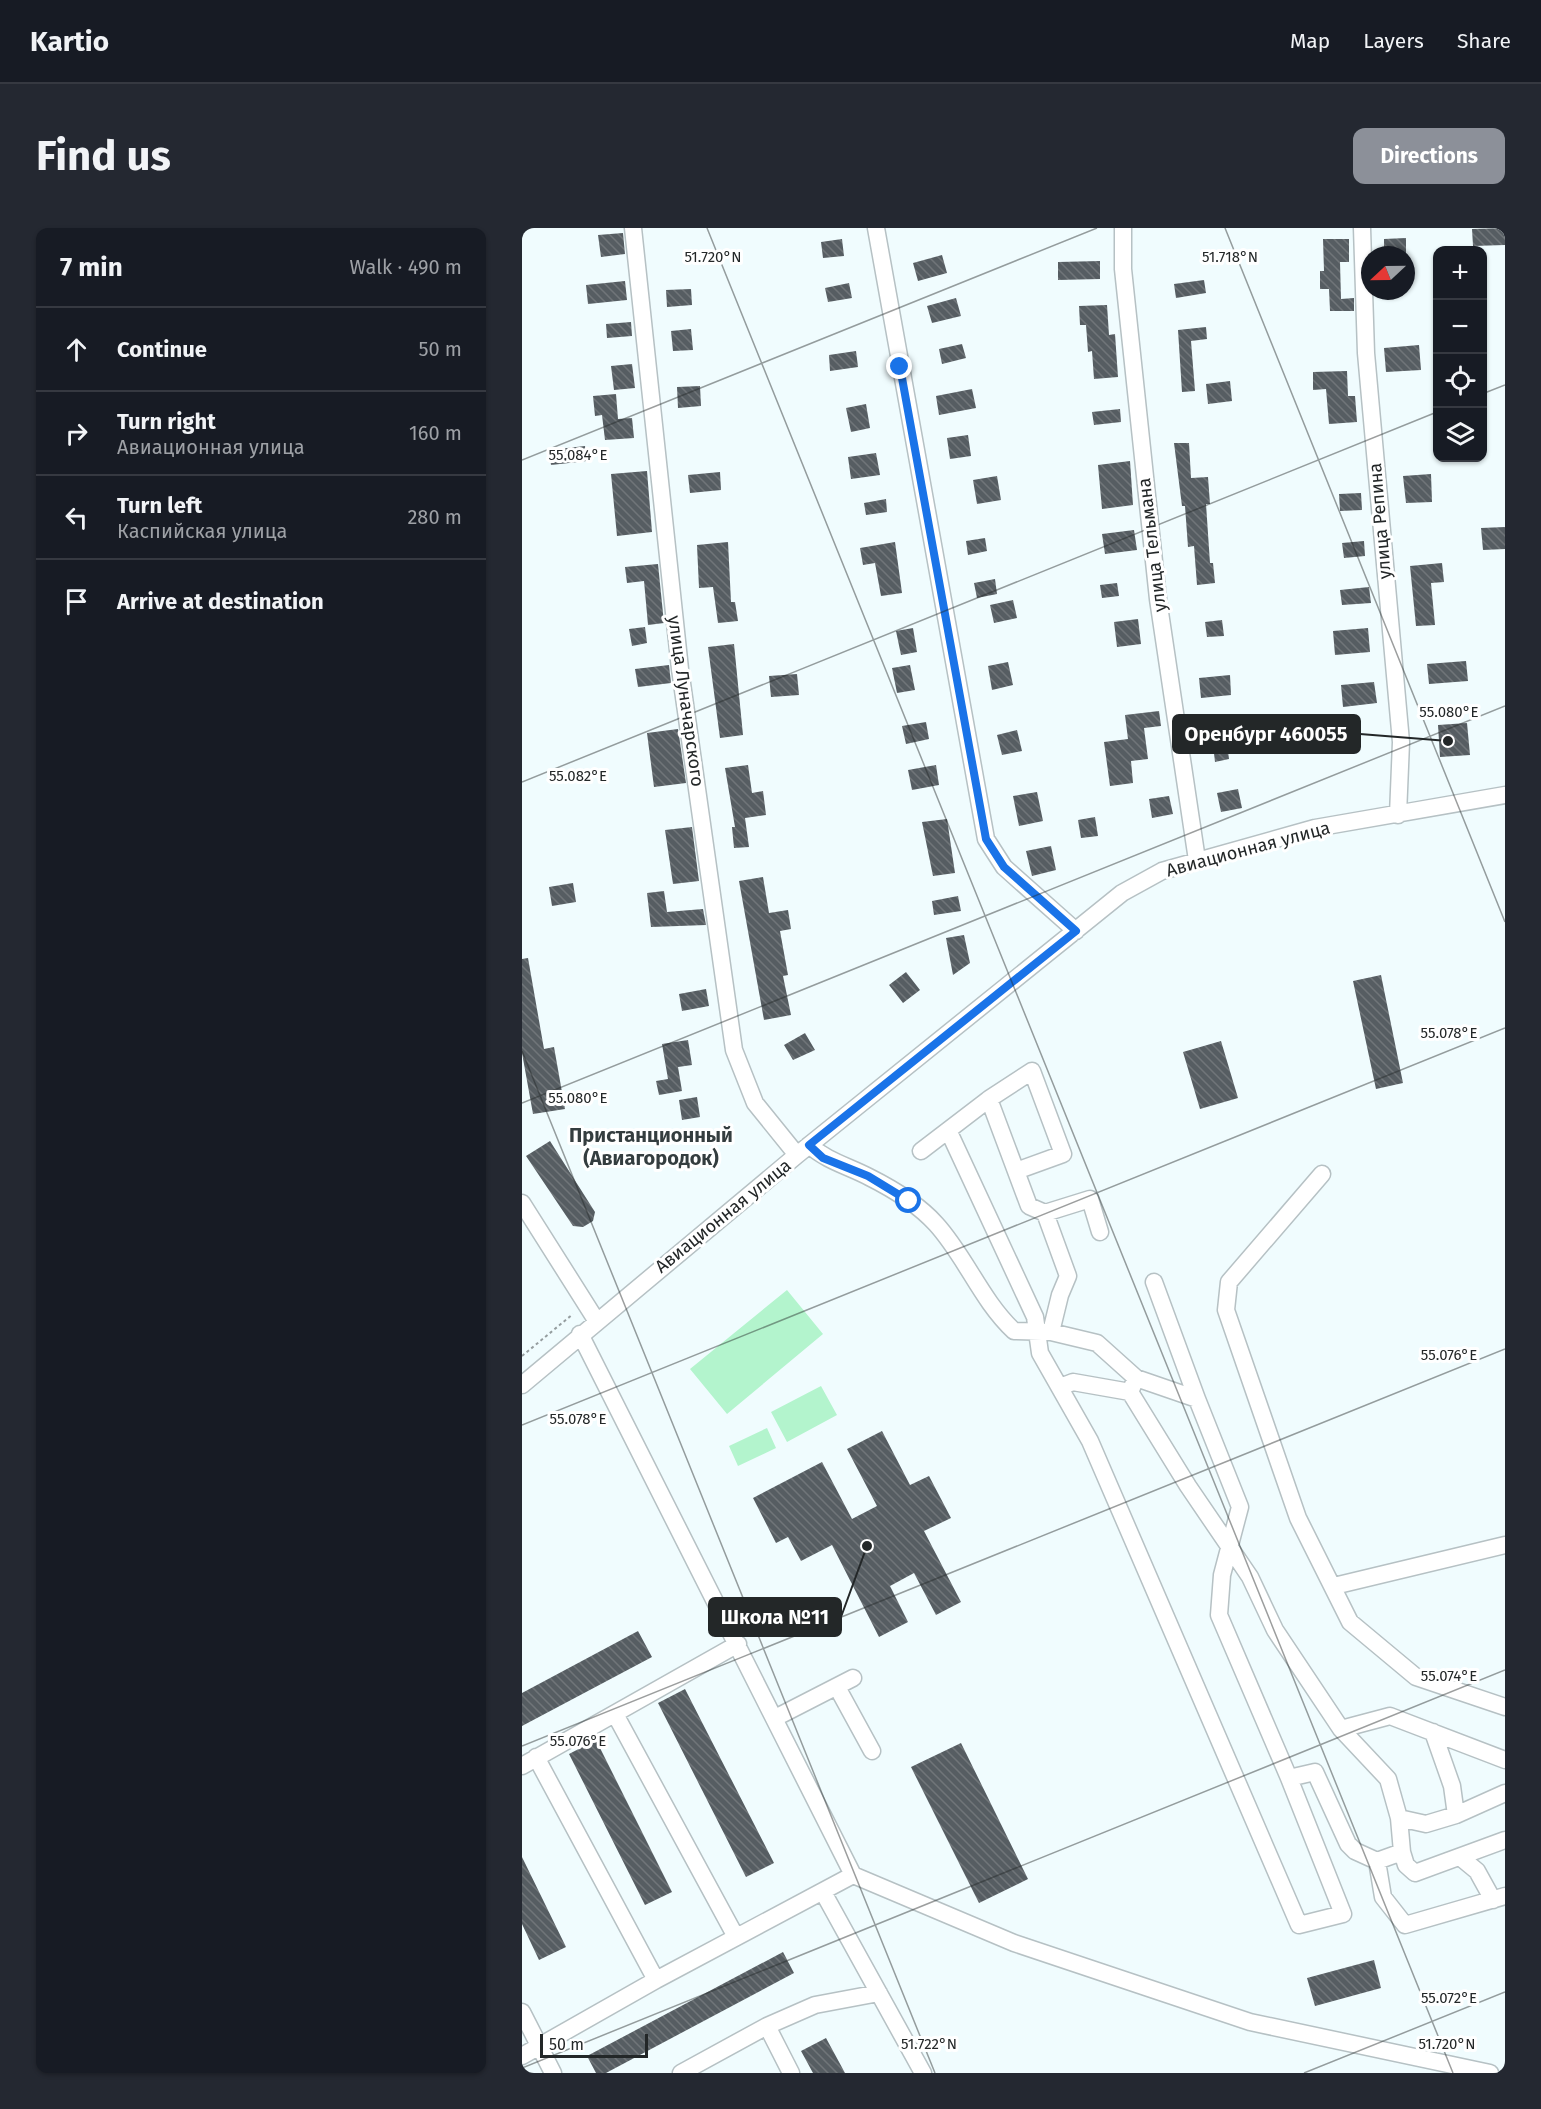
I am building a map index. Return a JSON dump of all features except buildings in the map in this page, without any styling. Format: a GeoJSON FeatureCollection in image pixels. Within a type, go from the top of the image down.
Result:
{"type":"FeatureCollection","features":[{"type":"Feature","properties":{"kind":"street","name":"улица Луначарского"},"geometry":{"type":"LineString","coordinates":[[633,228],[680,669],[734,1050],[755,1103],[803,1150],[868,1176],[909,1201],[936,1225],[999,1316],[1014,1331],[1044,1332],[1097,1343],[1133,1385]]}},
{"type":"Feature","properties":{"kind":"street"},"geometry":{"type":"LineString","coordinates":[[876,228],[986,839],[1004,867],[1076,931]]}},
{"type":"Feature","properties":{"kind":"street","name":"улица Тельмана"},"geometry":{"type":"LineString","coordinates":[[1123,228],[1124,280],[1158,599],[1197,860]]}},
{"type":"Feature","properties":{"kind":"street","name":"улица Репина"},"geometry":{"type":"LineString","coordinates":[[1362,228],[1366,353],[1401,742],[1398,814]]}},
{"type":"Feature","properties":{"kind":"street","name":"Авиационная улица"},"geometry":{"type":"LineString","coordinates":[[522,1385],[596,1320],[803,1150],[1122,893],[1162,871],[1315,828],[1505,795]]}},
{"type":"Feature","properties":{"kind":"street"},"geometry":{"type":"LineString","coordinates":[[921,1151],[949,1132],[989,1099],[1032,1071],[1063,1154],[1016,1171]]}},
{"type":"Feature","properties":{"kind":"street"},"geometry":{"type":"LineString","coordinates":[[989,1099],[1029,1206],[1045,1213],[1090,1199],[1100,1232]]}},
{"type":"Feature","properties":{"kind":"street"},"geometry":{"type":"LineString","coordinates":[[949,1132],[1044,1332]]}},
{"type":"Feature","properties":{"kind":"street"},"geometry":{"type":"LineString","coordinates":[[1322,1174],[1229,1282],[1226,1310],[1298,1518],[1350,1622],[1416,1677],[1505,1707]]}},
{"type":"Feature","properties":{"kind":"street"},"geometry":{"type":"LineString","coordinates":[[522,1203],[596,1320]]}},
{"type":"Feature","properties":{"kind":"street"},"geometry":{"type":"LineString","coordinates":[[1045,1213],[1068,1276],[1044,1332],[1041,1353],[1095,1452],[1299,1925],[1343,1914],[1289,1778],[1219,1615],[1222,1575],[1240,1508],[1154,1282]]}},
{"type":"Feature","properties":{"kind":"street"},"geometry":{"type":"LineString","coordinates":[[580,1334],[854,1875],[1014,1942],[1250,2022],[1490,2073]]}},
{"type":"Feature","properties":{"kind":"street"},"geometry":{"type":"LineString","coordinates":[[1060,1387],[1073,1382],[1133,1385],[1197,1399]]}},
{"type":"Feature","properties":{"kind":"street"},"geometry":{"type":"LineString","coordinates":[[1133,1385],[1229,1546],[1250,1577],[1275,1630],[1341,1729],[1389,1779],[1399,1818],[1402,1852],[1406,1865],[1415,1873],[1505,1840]]}},
{"type":"Feature","properties":{"kind":"street"},"geometry":{"type":"LineString","coordinates":[[1334,1586],[1505,1545]]}},
{"type":"Feature","properties":{"kind":"street"},"geometry":{"type":"LineString","coordinates":[[656,1980],[529,1762],[738,1644]]}},
{"type":"Feature","properties":{"kind":"street"},"geometry":{"type":"LineString","coordinates":[[775,1718],[853,1678]]}},
{"type":"Feature","properties":{"kind":"street"},"geometry":{"type":"LineString","coordinates":[[837,1687],[872,1751]]}},
{"type":"Feature","properties":{"kind":"street"},"geometry":{"type":"LineString","coordinates":[[615,1714],[736,1937]]}},
{"type":"Feature","properties":{"kind":"street"},"geometry":{"type":"LineString","coordinates":[[1341,1729],[1390,1716],[1505,1760]]}},
{"type":"Feature","properties":{"kind":"street"},"geometry":{"type":"LineString","coordinates":[[1433,1732],[1452,1786],[1456,1815]]}},
{"type":"Feature","properties":{"kind":"street"},"geometry":{"type":"LineString","coordinates":[[1289,1778],[1315,1772],[1348,1844],[1355,1851],[1377,1861],[1402,1852]]}},
{"type":"Feature","properties":{"kind":"street"},"geometry":{"type":"LineString","coordinates":[[1399,1818],[1426,1824],[1456,1815],[1505,1793]]}},
{"type":"Feature","properties":{"kind":"street"},"geometry":{"type":"LineString","coordinates":[[1377,1861],[1383,1897],[1405,1925],[1499,1898],[1477,1871],[1460,1857]]}},
{"type":"Feature","properties":{"kind":"street"},"geometry":{"type":"LineString","coordinates":[[522,2056],[656,1980],[854,1875]]}},
{"type":"Feature","properties":{"kind":"street"},"geometry":{"type":"LineString","coordinates":[[823,1892],[922,2073]]}},
{"type":"Feature","properties":{"kind":"street"},"geometry":{"type":"LineString","coordinates":[[681,2073],[767,2026],[815,2005],[879,1993]]}},
{"type":"Feature","properties":{"kind":"street"},"geometry":{"type":"LineString","coordinates":[[522,2012],[553,2073]]}},
{"type":"Feature","properties":{"kind":"street"},"geometry":{"type":"LineString","coordinates":[[767,2026],[792,2073]]}},
{"type":"Feature","properties":{"kind":"path"},"geometry":{"type":"LineString","coordinates":[[522,1356],[585,1304]]}},
{"type":"Feature","properties":{"kind":"green space"},"geometry":{"type":"Polygon","coordinates":[[[787,1290],[823,1334],[727,1414],[690,1369],[787,1290]]]}},
{"type":"Feature","properties":{"kind":"green space"},"geometry":{"type":"Polygon","coordinates":[[[821,1386],[837,1415],[787,1442],[771,1412],[821,1386]]]}},
{"type":"Feature","properties":{"kind":"green space"},"geometry":{"type":"Polygon","coordinates":[[[767,1428],[776,1448],[738,1466],[729,1446],[767,1428]]]}},
{"type":"Feature","properties":{"kind":"place","name":"Оренбург 460055"},"geometry":{"type":"Point","coordinates":[1448,741]}},
{"type":"Feature","properties":{"kind":"place","name":"Школа №11"},"geometry":{"type":"Point","coordinates":[867,1546]}},
{"type":"Feature","properties":{"kind":"district","name":"Пристанционный (Авиагородок)"},"geometry":{"type":"Point","coordinates":[651,1146]}},
{"type":"Feature","properties":{"kind":"route"},"geometry":{"type":"LineString","coordinates":[[900,367],[986,839],[1004,867],[1027,890],[1061,916],[1076,931],[809,1145],[823,1158],[868,1176],[909,1201]]}}]}
